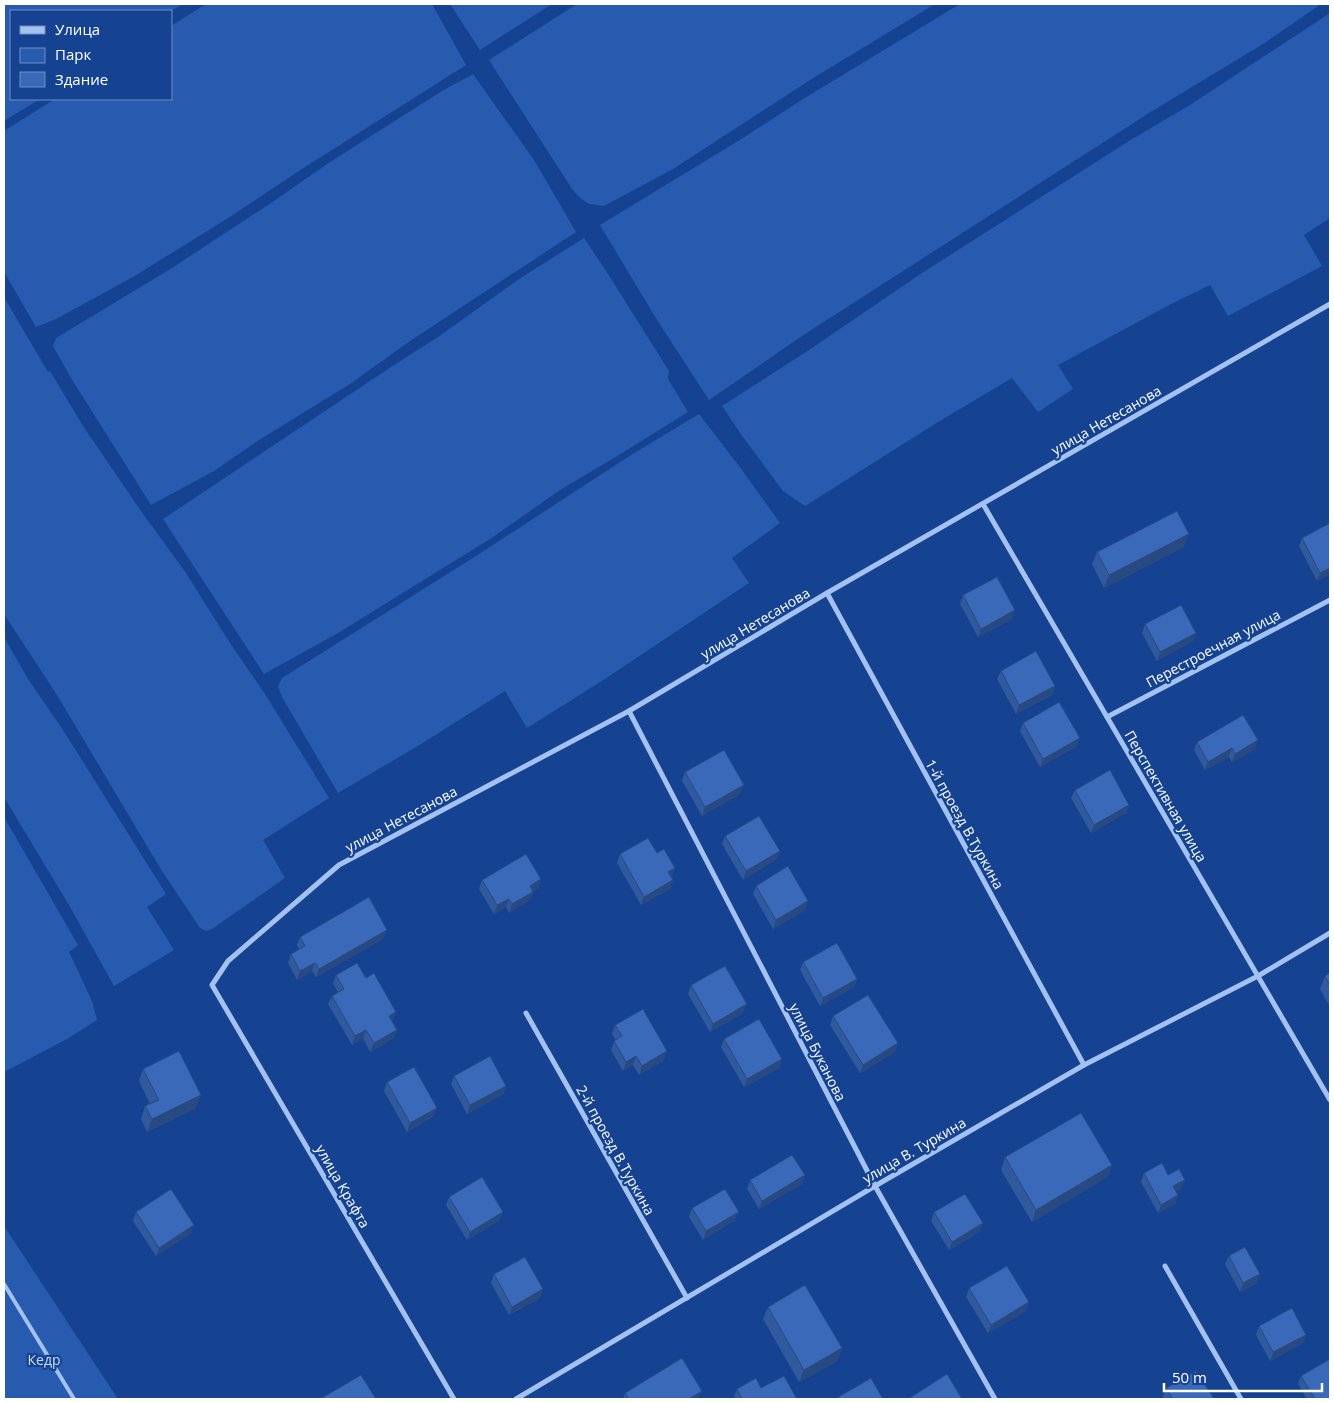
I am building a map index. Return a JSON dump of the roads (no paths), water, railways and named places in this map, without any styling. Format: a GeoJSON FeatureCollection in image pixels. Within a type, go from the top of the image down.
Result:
{"type":"FeatureCollection","features":[{"type":"Feature","properties":{"kind":"street","name":"улица Нетесанова"},"geometry":{"type":"LineString","coordinates":[[212,985],[228,961],[339,864],[629,711],[827,593],[1330,304]]}},
{"type":"Feature","properties":{"kind":"street","name":"Перспективная улица"},"geometry":{"type":"LineString","coordinates":[[982,504],[1330,1100]]}},
{"type":"Feature","properties":{"kind":"street","name":"1-й проезд В.Туркина"},"geometry":{"type":"LineString","coordinates":[[827,593],[1084,1065]]}},
{"type":"Feature","properties":{"kind":"street","name":"Перестроечная улица"},"geometry":{"type":"LineString","coordinates":[[1107,717],[1330,600]]}},
{"type":"Feature","properties":{"kind":"street","name":"улица Буканова"},"geometry":{"type":"LineString","coordinates":[[629,711],[875,1186],[995,1399]]}},
{"type":"Feature","properties":{"kind":"street","name":"улица В. Туркина"},"geometry":{"type":"LineString","coordinates":[[516,1399],[875,1186],[1084,1065],[1258,976],[1330,933]]}},
{"type":"Feature","properties":{"kind":"street","name":"улица Крафта"},"geometry":{"type":"LineString","coordinates":[[212,985],[454,1399]]}},
{"type":"Feature","properties":{"kind":"street","name":"2-й проезд В.Туркина"},"geometry":{"type":"LineString","coordinates":[[526,1013],[687,1298]]}},
{"type":"Feature","properties":{"kind":"street"},"geometry":{"type":"LineString","coordinates":[[1165,1266],[1241,1399]]}},
{"type":"Feature","properties":{"kind":"lane"},"geometry":{"type":"LineString","coordinates":[[4,1284],[74,1399]]}},
{"type":"Feature","properties":{"kind":"park label","name":"Кедр"},"geometry":{"type":"Point","coordinates":[44,1359]}}]}
